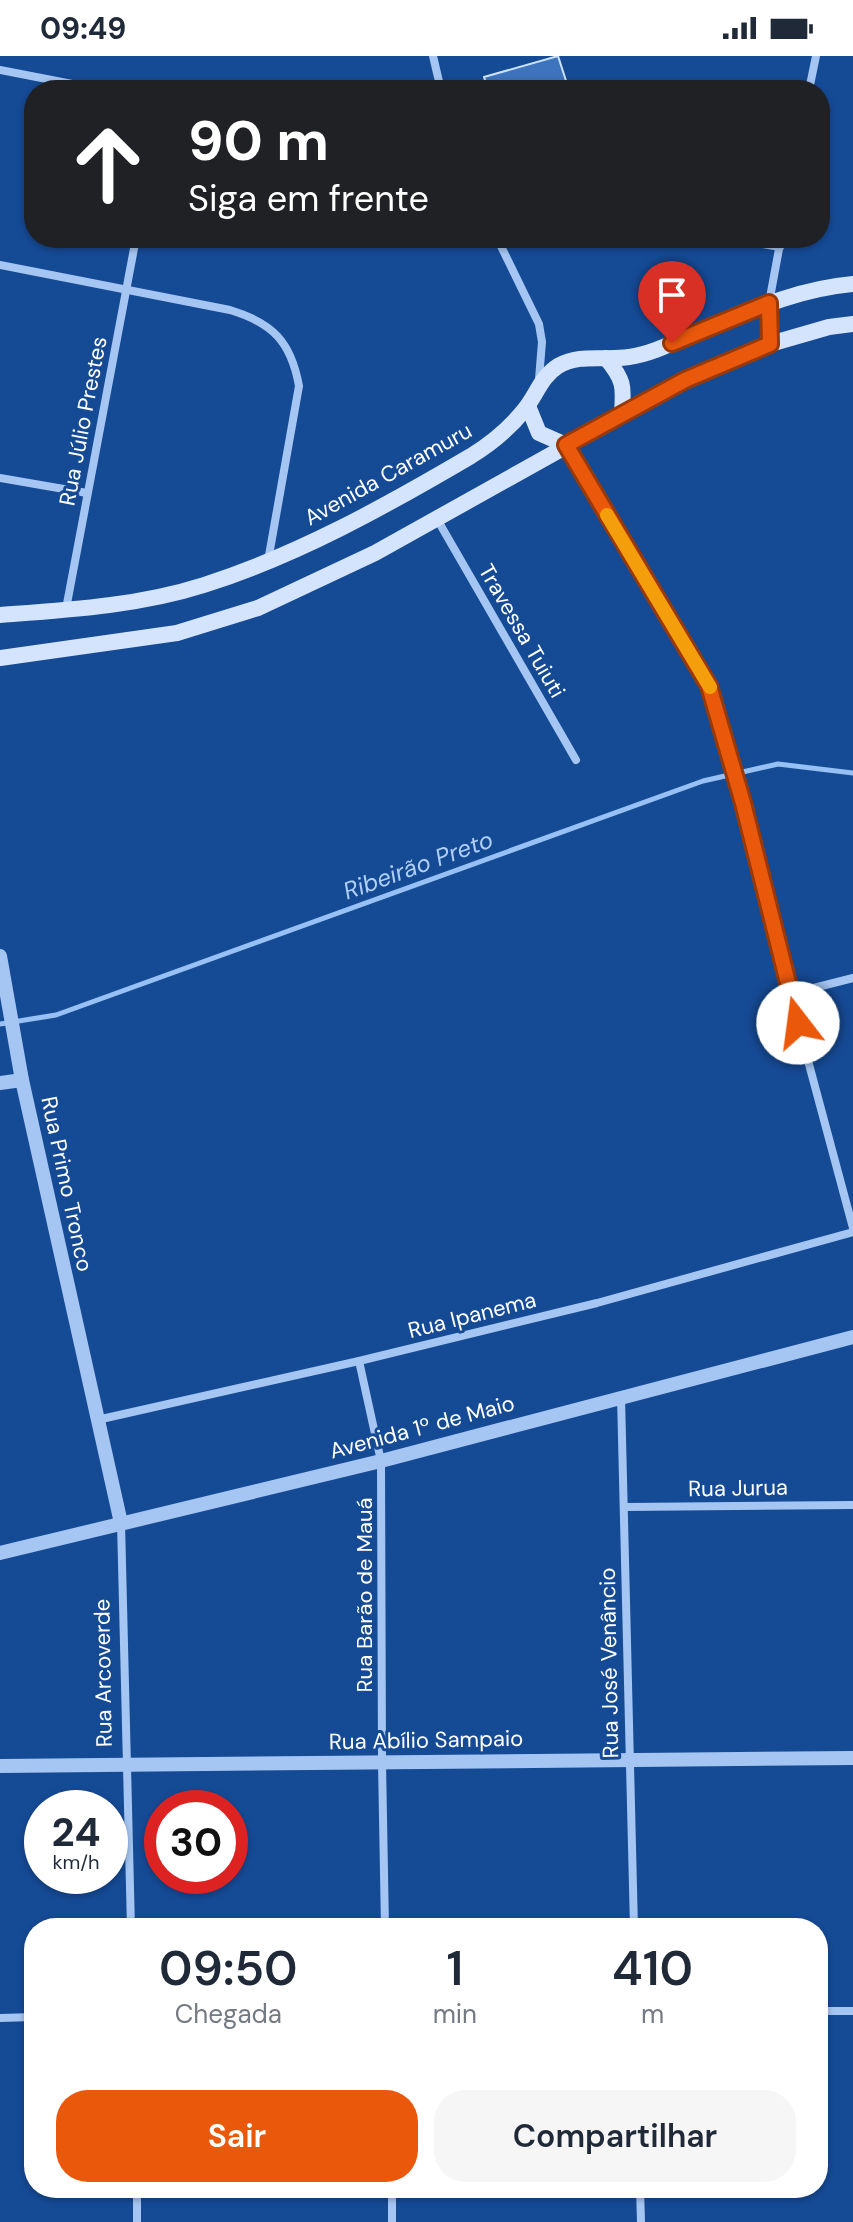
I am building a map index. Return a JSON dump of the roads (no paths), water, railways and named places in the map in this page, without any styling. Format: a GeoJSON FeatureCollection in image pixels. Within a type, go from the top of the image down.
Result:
{"type":"FeatureCollection","features":[{"type":"Feature","properties":{"kind":"main road","name":"Avenida Caramuru"},"geometry":{"type":"LineString","coordinates":[[0,615],[129,603],[202,586],[268,562],[373,512],[472,455],[504,433],[528,406],[539,385],[559,366],[575,359],[631,357],[769,303],[820,287],[853,284]]}},
{"type":"Feature","properties":{"kind":"main road"},"geometry":{"type":"LineString","coordinates":[[0,658],[161,635],[258,608],[320,581],[437,519],[685,380],[770,344],[829,327],[853,324]]}},
{"type":"Feature","properties":{"kind":"main road"},"geometry":{"type":"LineString","coordinates":[[606,358],[620,375],[623,385],[622,413]]}},
{"type":"Feature","properties":{"kind":"main road"},"geometry":{"type":"LineString","coordinates":[[528,406],[539,433],[566,445]]}},
{"type":"Feature","properties":{"kind":"street"},"geometry":{"type":"LineString","coordinates":[[433,56],[439,80]]}},
{"type":"Feature","properties":{"kind":"street"},"geometry":{"type":"LineString","coordinates":[[811,80],[816,56]]}},
{"type":"Feature","properties":{"kind":"street"},"geometry":{"type":"LineString","coordinates":[[0,70],[52,80]]}},
{"type":"Feature","properties":{"kind":"street","name":"Rua Júlio Prestes"},"geometry":{"type":"LineString","coordinates":[[66,610],[134,248]]}},
{"type":"Feature","properties":{"kind":"street"},"geometry":{"type":"LineString","coordinates":[[502,248],[539,324],[542,342],[539,385]]}},
{"type":"Feature","properties":{"kind":"street"},"geometry":{"type":"LineString","coordinates":[[770,344],[769,303],[779,248]]}},
{"type":"Feature","properties":{"kind":"street"},"geometry":{"type":"LineString","coordinates":[[0,265],[247,315],[284,340],[295,363],[299,386],[268,562]]}},
{"type":"Feature","properties":{"kind":"street"},"geometry":{"type":"LineString","coordinates":[[566,445],[709,686],[743,803],[853,1230]]}},
{"type":"Feature","properties":{"kind":"street"},"geometry":{"type":"LineString","coordinates":[[0,478],[87,493]]}},
{"type":"Feature","properties":{"kind":"street","name":"Travessa Tuiuti"},"geometry":{"type":"LineString","coordinates":[[437,519],[576,760]]}},
{"type":"Feature","properties":{"kind":"street","name":"Rua Primo Tronco"},"geometry":{"type":"LineString","coordinates":[[0,956],[1,978],[22,1080],[97,1420]]}},
{"type":"Feature","properties":{"kind":"street"},"geometry":{"type":"LineString","coordinates":[[790,994],[853,978]]}},
{"type":"Feature","properties":{"kind":"street"},"geometry":{"type":"LineString","coordinates":[[0,1083],[22,1080]]}},
{"type":"Feature","properties":{"kind":"street","name":"Rua Ipanema"},"geometry":{"type":"LineString","coordinates":[[97,1420],[597,1303],[853,1230]]}},
{"type":"Feature","properties":{"kind":"street","name":"Avenida 1º de Maio"},"geometry":{"type":"LineString","coordinates":[[0,1553],[381,1461],[853,1337]]}},
{"type":"Feature","properties":{"kind":"street","name":"Rua Barão de Mauá"},"geometry":{"type":"LineString","coordinates":[[359,1361],[381,1461],[385,1918]]}},
{"type":"Feature","properties":{"kind":"street","name":"Rua José Venâncio"},"geometry":{"type":"LineString","coordinates":[[621,1397],[634,1918]]}},
{"type":"Feature","properties":{"kind":"street","name":"Rua Arcoverde"},"geometry":{"type":"LineString","coordinates":[[97,1420],[121,1523],[131,1918]]}},
{"type":"Feature","properties":{"kind":"street","name":"Rua Jurua"},"geometry":{"type":"LineString","coordinates":[[624,1507],[853,1505]]}},
{"type":"Feature","properties":{"kind":"street","name":"Rua Abílio Sampaio"},"geometry":{"type":"LineString","coordinates":[[0,1766],[853,1758]]}},
{"type":"Feature","properties":{"kind":"street"},"geometry":{"type":"LineString","coordinates":[[828,2011],[853,2011]]}},
{"type":"Feature","properties":{"kind":"street"},"geometry":{"type":"LineString","coordinates":[[0,2018],[24,2017]]}},
{"type":"Feature","properties":{"kind":"street"},"geometry":{"type":"LineString","coordinates":[[137,2198],[137,2222]]}},
{"type":"Feature","properties":{"kind":"street"},"geometry":{"type":"LineString","coordinates":[[392,2198],[392,2222]]}},
{"type":"Feature","properties":{"kind":"street"},"geometry":{"type":"LineString","coordinates":[[640,2198],[641,2222]]}},
{"type":"Feature","properties":{"kind":"waterway","name":"Ribeirão Preto"},"geometry":{"type":"LineString","coordinates":[[0,1024],[56,1015],[703,781],[778,764],[853,773]]}}]}
